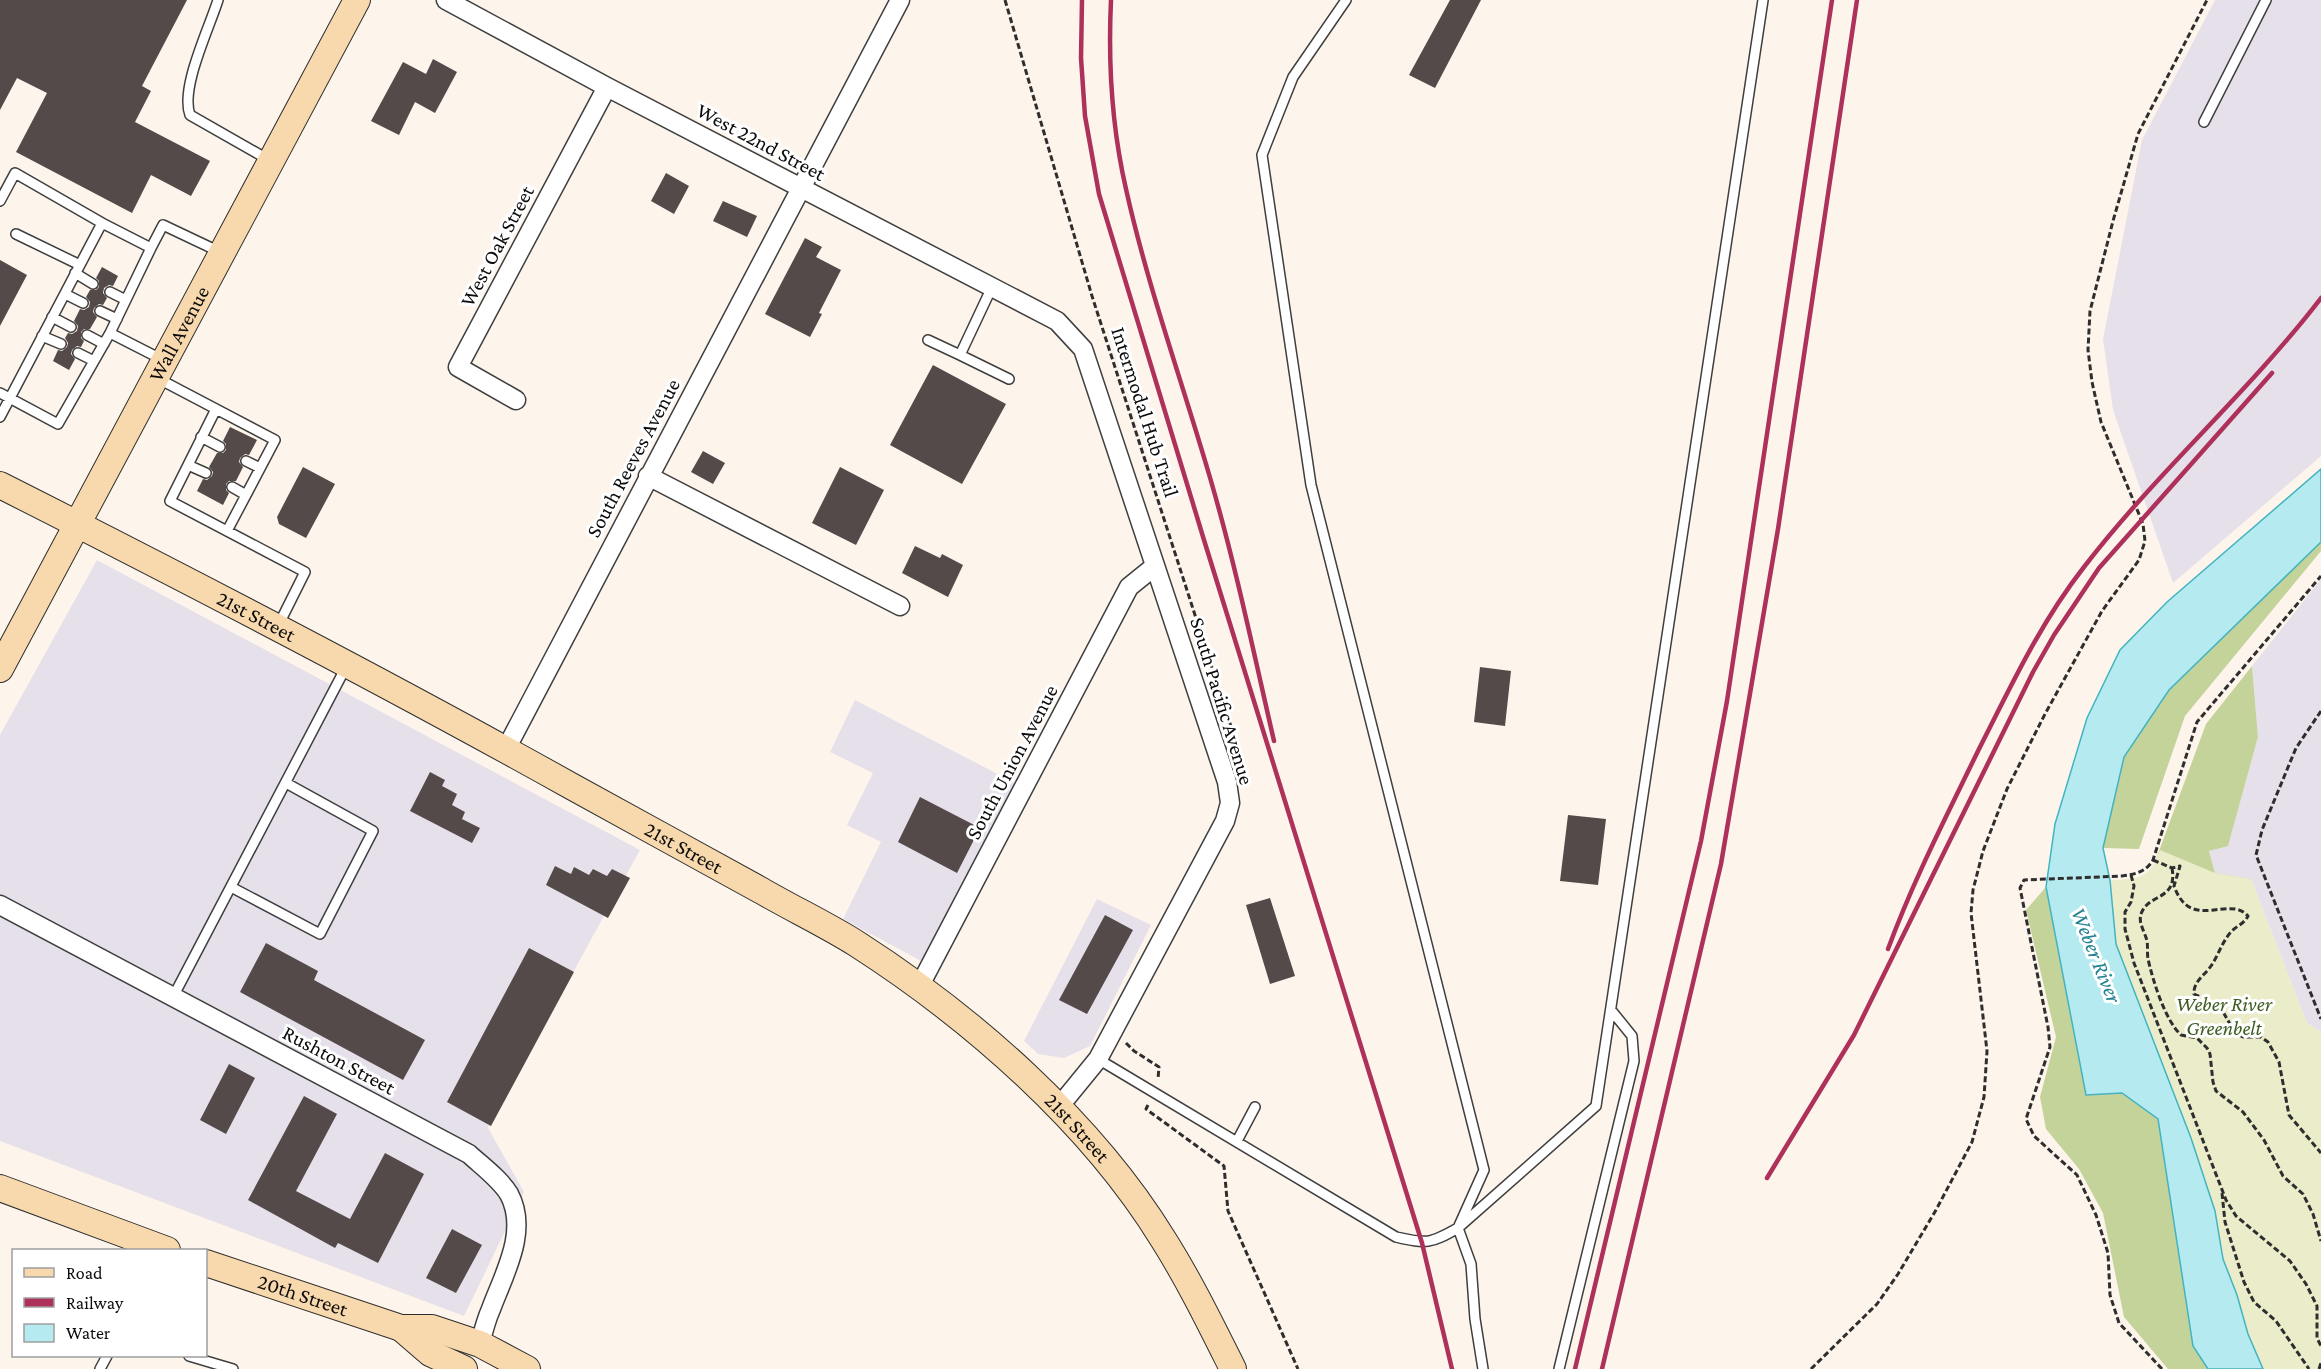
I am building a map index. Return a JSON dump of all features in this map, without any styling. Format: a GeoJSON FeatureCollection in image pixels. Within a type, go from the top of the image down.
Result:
{"type":"FeatureCollection","features":[{"type":"Feature","properties":{"kind":"main road","name":"Wall Avenue"},"geometry":{"type":"LineString","coordinates":[[0,669],[357,0]]}},
{"type":"Feature","properties":{"kind":"main road","name":"21st Street"},"geometry":{"type":"LineString","coordinates":[[0,485],[506,749],[855,943],[919,987],[991,1044],[1058,1108],[1113,1169],[1162,1237],[1202,1305],[1233,1369]]}},
{"type":"Feature","properties":{"kind":"main road"},"geometry":{"type":"LineString","coordinates":[[0,1188],[151,1248]]}},
{"type":"Feature","properties":{"kind":"main road","name":"20th Street"},"geometry":{"type":"LineString","coordinates":[[207,1263],[401,1328],[432,1328],[480,1344],[527,1369]]}},
{"type":"Feature","properties":{"kind":"main road","name":"20th Street"},"geometry":{"type":"LineString","coordinates":[[401,1328],[430,1353],[464,1369]]}},
{"type":"Feature","properties":{"kind":"street","name":"West 22nd Street"},"geometry":{"type":"LineString","coordinates":[[446,0],[1057,321]]}},
{"type":"Feature","properties":{"kind":"street","name":"South Reeves Avenue"},"geometry":{"type":"LineString","coordinates":[[506,749],[900,0]]}},
{"type":"Feature","properties":{"kind":"street","name":"West Oak Street"},"geometry":{"type":"LineString","coordinates":[[516,400],[458,367],[608,87]]}},
{"type":"Feature","properties":{"kind":"street","name":"South Pacific Avenue"},"geometry":{"type":"LineString","coordinates":[[1057,321],[1083,349],[1227,782],[1230,803],[1225,821],[1098,1059],[1058,1108]]}},
{"type":"Feature","properties":{"kind":"street"},"geometry":{"type":"LineString","coordinates":[[648,476],[900,606]]}},
{"type":"Feature","properties":{"kind":"street","name":"South Union Avenue"},"geometry":{"type":"LineString","coordinates":[[919,987],[1129,587],[1155,566]]}},
{"type":"Feature","properties":{"kind":"street","name":"Rushton Street"},"geometry":{"type":"LineString","coordinates":[[0,905],[470,1155],[501,1184],[509,1195],[517,1225],[516,1241],[480,1344]]}},
{"type":"Feature","properties":{"kind":"lane"},"geometry":{"type":"LineString","coordinates":[[218,0],[189,83],[186,106],[190,115],[271,162]]}},
{"type":"Feature","properties":{"kind":"lane"},"geometry":{"type":"LineString","coordinates":[[1346,0],[1293,77],[1262,155],[1311,485],[1484,1170],[1458,1228],[1471,1264],[1475,1319],[1483,1369]]}},
{"type":"Feature","properties":{"kind":"lane"},"geometry":{"type":"LineString","coordinates":[[1098,1059],[1396,1237],[1422,1243],[1437,1240],[1458,1228],[1596,1106],[1763,0]]}},
{"type":"Feature","properties":{"kind":"lane"},"geometry":{"type":"LineString","coordinates":[[2204,122],[2266,0]]}},
{"type":"Feature","properties":{"kind":"lane"},"geometry":{"type":"LineString","coordinates":[[0,201],[15,173],[151,249]]}},
{"type":"Feature","properties":{"kind":"lane"},"geometry":{"type":"LineString","coordinates":[[0,417],[102,223]]}},
{"type":"Feature","properties":{"kind":"lane"},"geometry":{"type":"LineString","coordinates":[[0,393],[58,424],[110,333],[163,225],[222,254]]}},
{"type":"Feature","properties":{"kind":"lane"},"geometry":{"type":"LineString","coordinates":[[16,234],[78,269],[93,284]]}},
{"type":"Feature","properties":{"kind":"lane"},"geometry":{"type":"LineString","coordinates":[[960,355],[992,287]]}},
{"type":"Feature","properties":{"kind":"lane"},"geometry":{"type":"LineString","coordinates":[[110,292],[126,300]]}},
{"type":"Feature","properties":{"kind":"lane"},"geometry":{"type":"LineString","coordinates":[[65,294],[83,303]]}},
{"type":"Feature","properties":{"kind":"lane"},"geometry":{"type":"LineString","coordinates":[[100,311],[117,319]]}},
{"type":"Feature","properties":{"kind":"lane"},"geometry":{"type":"LineString","coordinates":[[52,317],[71,327]]}},
{"type":"Feature","properties":{"kind":"lane"},"geometry":{"type":"LineString","coordinates":[[110,333],[216,409],[275,440],[227,531]]}},
{"type":"Feature","properties":{"kind":"lane"},"geometry":{"type":"LineString","coordinates":[[87,335],[104,344]]}},
{"type":"Feature","properties":{"kind":"lane"},"geometry":{"type":"LineString","coordinates":[[42,336],[62,344]]}},
{"type":"Feature","properties":{"kind":"lane"},"geometry":{"type":"LineString","coordinates":[[927,340],[1009,379]]}},
{"type":"Feature","properties":{"kind":"lane"},"geometry":{"type":"LineString","coordinates":[[78,353],[94,361]]}},
{"type":"Feature","properties":{"kind":"lane"},"geometry":{"type":"LineString","coordinates":[[216,409],[170,501],[305,572],[277,628]]}},
{"type":"Feature","properties":{"kind":"lane"},"geometry":{"type":"LineString","coordinates":[[201,437],[220,447]]}},
{"type":"Feature","properties":{"kind":"lane"},"geometry":{"type":"LineString","coordinates":[[246,460],[260,468]]}},
{"type":"Feature","properties":{"kind":"lane"},"geometry":{"type":"LineString","coordinates":[[188,465],[206,474]]}},
{"type":"Feature","properties":{"kind":"lane"},"geometry":{"type":"LineString","coordinates":[[232,487],[246,495]]}},
{"type":"Feature","properties":{"kind":"lane"},"geometry":{"type":"LineString","coordinates":[[173,997],[347,665]]}},
{"type":"Feature","properties":{"kind":"lane"},"geometry":{"type":"LineString","coordinates":[[231,887],[320,934],[373,831],[286,783]]}},
{"type":"Feature","properties":{"kind":"lane"},"geometry":{"type":"LineString","coordinates":[[1559,1369],[1634,1060],[1632,1036],[1611,1010]]}},
{"type":"Feature","properties":{"kind":"lane"},"geometry":{"type":"LineString","coordinates":[[1237,1141],[1255,1107]]}},
{"type":"Feature","properties":{"kind":"lane"},"geometry":{"type":"LineString","coordinates":[[192,1357],[233,1369]]}},
{"type":"Feature","properties":{"kind":"path","name":"Intermodal Hub Trail"},"geometry":{"type":"LineString","coordinates":[[1005,0],[1092,296],[1246,773],[1245,784]]}},
{"type":"Feature","properties":{"kind":"path"},"geometry":{"type":"LineString","coordinates":[[1811,1369],[1877,1304],[1898,1274],[1936,1210],[1972,1142],[1984,1097],[1987,1051],[1971,913],[1973,890],[1983,851],[2007,789],[2045,714],[2102,611],[2133,571],[2145,541],[2143,524],[2101,422],[2088,350],[2090,311],[2138,134],[2207,0]]}},
{"type":"Feature","properties":{"kind":"path"},"geometry":{"type":"LineString","coordinates":[[2162,1369],[2119,1323],[2110,1295],[2108,1253],[2096,1215],[2077,1175],[2034,1136],[2026,1119],[2050,1047],[2020,888],[2024,880],[2122,876],[2147,868],[2153,860],[2196,723],[2321,576]]}},
{"type":"Feature","properties":{"kind":"path"},"geometry":{"type":"LineString","coordinates":[[2321,711],[2296,748],[2262,830],[2256,855],[2321,1019]]}},
{"type":"Feature","properties":{"kind":"path"},"geometry":{"type":"LineString","coordinates":[[2153,860],[2172,868],[2180,867],[2174,886],[2180,899],[2187,905],[2200,911],[2242,910],[2248,916],[2227,937],[2209,969],[2195,985],[2193,994],[2222,1010],[2235,1033],[2243,1037],[2261,1036],[2273,1048],[2279,1062],[2289,1115],[2321,1153]]}},
{"type":"Feature","properties":{"kind":"path"},"geometry":{"type":"LineString","coordinates":[[2172,868],[2170,889],[2146,907],[2140,919],[2147,941],[2152,974],[2169,1018],[2181,1035],[2197,1038],[2207,1047],[2216,1091],[2243,1112],[2268,1146],[2283,1176],[2303,1194],[2316,1221],[2321,1241]]}},
{"type":"Feature","properties":{"kind":"path"},"geometry":{"type":"LineString","coordinates":[[2131,875],[2134,886],[2131,902],[2126,912],[2125,929],[2134,963],[2222,1190],[2236,1216],[2290,1261],[2306,1284],[2317,1306],[2317,1338],[2321,1346]]}},
{"type":"Feature","properties":{"kind":"path"},"geometry":{"type":"LineString","coordinates":[[1113,1031],[1134,1051],[1160,1067],[1157,1083]]}},
{"type":"Feature","properties":{"kind":"path"},"geometry":{"type":"LineString","coordinates":[[1146,1109],[1224,1166],[1228,1211],[1298,1369]]}},
{"type":"Feature","properties":{"kind":"path"},"geometry":{"type":"LineString","coordinates":[[2222,1190],[2225,1222],[2244,1282],[2254,1302],[2276,1321],[2309,1369]]}},
{"type":"Feature","properties":{"kind":"path"},"geometry":{"type":"LineString","coordinates":[[2319,1369],[2321,1363]]}},
{"type":"Feature","properties":{"kind":"shaded area"},"geometry":{"type":"Polygon","coordinates":[[[2215,0],[2321,0],[2321,456],[2173,583],[2113,410],[2103,339],[2142,140],[2215,0]]]}},
{"type":"Feature","properties":{"kind":"shaded area"},"geometry":{"type":"Polygon","coordinates":[[[97,560],[640,850],[488,1128],[524,1192],[464,1316],[0,1141],[0,735],[97,560]]]}},
{"type":"Feature","properties":{"kind":"shaded area"},"geometry":{"type":"Polygon","coordinates":[[[2321,579],[2321,1032],[2307,1023],[2251,879],[2215,873],[2209,851],[2228,845],[2258,737],[2252,666],[2321,579]]]}},
{"type":"Feature","properties":{"kind":"shaded area"},"geometry":{"type":"Polygon","coordinates":[[[855,700],[1015,783],[923,962],[843,919],[881,842],[847,825],[873,773],[830,752],[855,700]]]}},
{"type":"Feature","properties":{"kind":"shaded area"},"geometry":{"type":"Polygon","coordinates":[[[1097,899],[1151,925],[1090,1046],[1064,1058],[1038,1054],[1024,1041],[1097,899]]]}},
{"type":"Feature","properties":{"kind":"green space"},"geometry":{"type":"Polygon","coordinates":[[[2321,542],[2321,551],[2185,716],[2139,849],[2103,848],[2124,757],[2169,690],[2321,542]]]}},
{"type":"Feature","properties":{"kind":"green space","name":"Weber River Greenbelt"},"geometry":{"type":"Polygon","coordinates":[[[2252,666],[2258,737],[2228,846],[2209,851],[2215,873],[2251,879],[2321,1297],[2237,1295],[2223,1259],[2226,1213],[2110,880],[2137,878],[2152,870],[2206,724],[2252,666]]]}},
{"type":"Feature","properties":{"kind":"green space","name":"Weber River Greenbelt"},"geometry":{"type":"Polygon","coordinates":[[[2160,850],[2215,873],[2251,879],[2307,1023],[2321,1032],[2321,1369],[2263,1369],[2248,1334],[2237,1295],[2223,1259],[2215,1211],[2191,1138],[2116,944],[2110,880],[2142,876],[2152,867],[2160,850]]]}},
{"type":"Feature","properties":{"kind":"green space"},"geometry":{"type":"Polygon","coordinates":[[[2046,887],[2086,1095],[2122,1093],[2158,1119],[2193,1346],[2208,1369],[2168,1369],[2124,1317],[2103,1213],[2079,1169],[2046,1129],[2040,1097],[2056,1037],[2026,910],[2046,887]]]}},
{"type":"Feature","properties":{"kind":"water","name":"Weber River"},"geometry":{"type":"Polygon","coordinates":[[[2321,469],[2321,542],[2169,690],[2124,757],[2103,848],[2110,880],[2116,944],[2191,1138],[2215,1211],[2223,1259],[2237,1295],[2248,1334],[2263,1369],[2208,1369],[2193,1346],[2158,1119],[2122,1093],[2086,1095],[2046,887],[2055,824],[2087,718],[2120,650],[2167,602],[2321,469]]]}},
{"type":"Feature","properties":{"kind":"building"},"geometry":{"type":"Polygon","coordinates":[[[0,0],[187,0],[142,86],[151,91],[135,122],[210,161],[191,196],[151,175],[132,213],[16,152],[47,93],[17,78],[0,110],[0,0]]]}},
{"type":"Feature","properties":{"kind":"building"},"geometry":{"type":"Polygon","coordinates":[[[1450,0],[1481,0],[1435,88],[1409,75],[1450,0]]]}},
{"type":"Feature","properties":{"kind":"building"},"geometry":{"type":"Polygon","coordinates":[[[433,59],[457,72],[435,113],[415,102],[399,135],[371,121],[403,62],[426,74],[433,59]]]}},
{"type":"Feature","properties":{"kind":"building"},"geometry":{"type":"Polygon","coordinates":[[[666,173],[689,186],[674,214],[651,201],[666,173]]]}},
{"type":"Feature","properties":{"kind":"building"},"geometry":{"type":"Polygon","coordinates":[[[723,201],[757,216],[747,237],[713,221],[723,201]]]}},
{"type":"Feature","properties":{"kind":"building"},"geometry":{"type":"Polygon","coordinates":[[[805,238],[822,247],[816,257],[841,270],[819,313],[822,314],[810,337],[765,314],[805,238]]]}},
{"type":"Feature","properties":{"kind":"building"},"geometry":{"type":"Polygon","coordinates":[[[0,260],[27,275],[0,326],[0,260]]]}},
{"type":"Feature","properties":{"kind":"building"},"geometry":{"type":"Polygon","coordinates":[[[102,267],[118,276],[113,286],[109,285],[104,288],[103,293],[107,298],[103,305],[99,304],[94,308],[93,312],[97,317],[90,329],[84,329],[81,332],[81,338],[84,341],[81,347],[77,346],[72,350],[71,354],[75,359],[69,370],[53,361],[58,350],[62,351],[67,347],[68,343],[65,338],[68,333],[72,334],[77,331],[78,326],[74,321],[80,309],[84,310],[89,307],[90,302],[86,297],[90,290],[96,290],[99,287],[99,281],[96,278],[102,267]]]}},
{"type":"Feature","properties":{"kind":"building"},"geometry":{"type":"Polygon","coordinates":[[[933,365],[1006,404],[962,484],[890,445],[933,365]]]}},
{"type":"Feature","properties":{"kind":"building"},"geometry":{"type":"Polygon","coordinates":[[[230,427],[257,440],[249,455],[245,454],[240,458],[239,462],[243,467],[236,481],[229,481],[226,484],[226,490],[229,493],[223,505],[197,491],[203,479],[207,480],[212,476],[213,472],[209,467],[217,453],[223,453],[226,450],[226,444],[223,441],[230,427]]]}},
{"type":"Feature","properties":{"kind":"building"},"geometry":{"type":"Polygon","coordinates":[[[703,451],[725,463],[713,484],[691,472],[703,451]]]}},
{"type":"Feature","properties":{"kind":"building"},"geometry":{"type":"Polygon","coordinates":[[[303,467],[335,484],[306,538],[279,524],[277,517],[303,467]]]}},
{"type":"Feature","properties":{"kind":"building"},"geometry":{"type":"Polygon","coordinates":[[[840,467],[884,490],[856,545],[812,523],[840,467]]]}},
{"type":"Feature","properties":{"kind":"building"},"geometry":{"type":"Polygon","coordinates":[[[915,546],[940,558],[942,554],[963,565],[948,597],[902,573],[915,546]]]}},
{"type":"Feature","properties":{"kind":"building"},"geometry":{"type":"Polygon","coordinates":[[[1480,667],[1511,671],[1505,726],[1474,722],[1480,667]]]}},
{"type":"Feature","properties":{"kind":"building"},"geometry":{"type":"Polygon","coordinates":[[[430,772],[445,780],[442,786],[457,794],[452,805],[465,812],[462,819],[480,828],[472,843],[410,811],[430,772]]]}},
{"type":"Feature","properties":{"kind":"building"},"geometry":{"type":"Polygon","coordinates":[[[920,797],[980,828],[957,873],[898,842],[920,797]]]}},
{"type":"Feature","properties":{"kind":"building"},"geometry":{"type":"Polygon","coordinates":[[[1568,815],[1606,819],[1598,885],[1560,881],[1568,815]]]}},
{"type":"Feature","properties":{"kind":"building"},"geometry":{"type":"Polygon","coordinates":[[[555,866],[571,874],[574,867],[589,875],[593,869],[607,876],[612,869],[630,878],[608,918],[546,885],[555,866]]]}},
{"type":"Feature","properties":{"kind":"building"},"geometry":{"type":"Polygon","coordinates":[[[1270,898],[1295,976],[1270,984],[1246,905],[1270,898]]]}},
{"type":"Feature","properties":{"kind":"building"},"geometry":{"type":"Polygon","coordinates":[[[1105,915],[1133,930],[1087,1014],[1059,1000],[1105,915]]]}},
{"type":"Feature","properties":{"kind":"building"},"geometry":{"type":"Polygon","coordinates":[[[266,943],[318,971],[314,980],[425,1040],[403,1080],[240,992],[266,943]]]}},
{"type":"Feature","properties":{"kind":"building"},"geometry":{"type":"Polygon","coordinates":[[[529,948],[574,972],[491,1126],[447,1102],[529,948]]]}},
{"type":"Feature","properties":{"kind":"building"},"geometry":{"type":"Polygon","coordinates":[[[229,1064],[255,1078],[226,1134],[200,1120],[229,1064]]]}},
{"type":"Feature","properties":{"kind":"building"},"geometry":{"type":"Polygon","coordinates":[[[304,1096],[337,1114],[296,1191],[350,1219],[385,1153],[424,1174],[378,1263],[338,1243],[335,1248],[248,1200],[304,1096]]]}},
{"type":"Feature","properties":{"kind":"building"},"geometry":{"type":"Polygon","coordinates":[[[452,1229],[482,1245],[456,1293],[426,1278],[452,1229]]]}},
{"type":"Feature","properties":{"kind":"railway"},"geometry":{"type":"LineString","coordinates":[[1082,0],[1081,58],[1085,116],[1099,194],[1422,1243],[1452,1369]]}},
{"type":"Feature","properties":{"kind":"railway"},"geometry":{"type":"LineString","coordinates":[[1111,0],[1112,95],[1117,143],[1126,189],[1155,299],[1220,513],[1274,741]]}},
{"type":"Feature","properties":{"kind":"railway"},"geometry":{"type":"LineString","coordinates":[[1575,1369],[1701,841],[1727,701],[1832,0]]}},
{"type":"Feature","properties":{"kind":"railway"},"geometry":{"type":"LineString","coordinates":[[1602,1369],[1721,864],[1778,529],[1857,0]]}},
{"type":"Feature","properties":{"kind":"railway"},"geometry":{"type":"LineString","coordinates":[[1888,949],[1919,874],[1978,751],[2027,656],[2068,588],[2112,532],[2263,367],[2321,298]]}},
{"type":"Feature","properties":{"kind":"railway"},"geometry":{"type":"LineString","coordinates":[[1767,1178],[1854,1035],[2033,672],[2054,635],[2099,568],[2272,373]]}}]}
